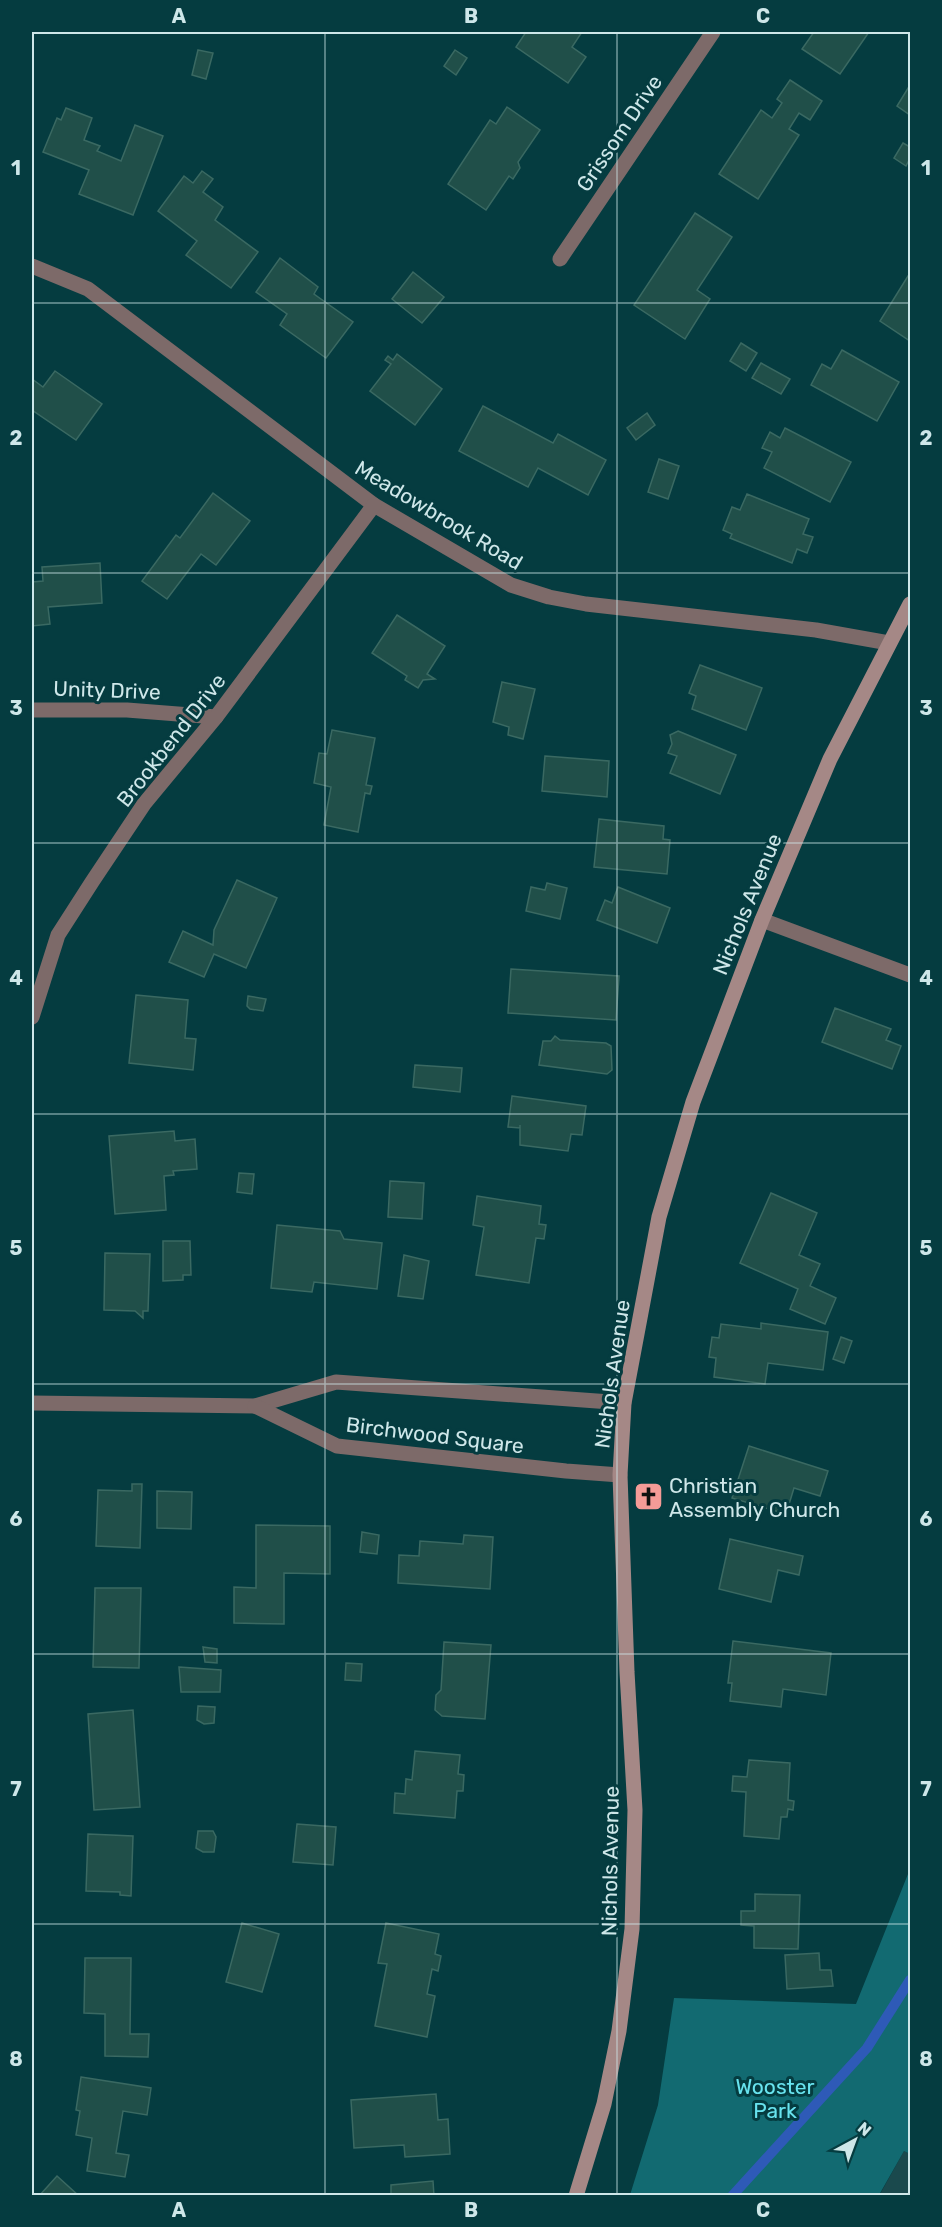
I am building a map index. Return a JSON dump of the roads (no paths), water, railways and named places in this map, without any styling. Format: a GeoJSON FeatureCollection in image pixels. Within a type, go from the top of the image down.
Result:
{"type":"FeatureCollection","features":[{"type":"Feature","properties":{"kind":"main road","name":"Nichols Avenue"},"geometry":{"type":"LineString","coordinates":[[576,2196],[604,2104],[619,2031],[632,1929],[635,1810],[627,1672],[620,1474],[624,1403],[659,1217],[693,1102],[762,920],[830,759],[910,604]]}},
{"type":"Feature","properties":{"kind":"street","name":"Grissom Drive"},"geometry":{"type":"LineString","coordinates":[[560,259],[713,32]]}},
{"type":"Feature","properties":{"kind":"street","name":"Meadowbrook Road"},"geometry":{"type":"LineString","coordinates":[[32,266],[87,289],[374,505],[511,585],[549,597],[586,604],[816,630],[888,643]]}},
{"type":"Feature","properties":{"kind":"street","name":"Brookbend Drive"},"geometry":{"type":"LineString","coordinates":[[32,1017],[58,935],[144,804],[216,717],[374,505]]}},
{"type":"Feature","properties":{"kind":"street","name":"Unity Drive"},"geometry":{"type":"LineString","coordinates":[[32,710],[127,710],[216,717]]}},
{"type":"Feature","properties":{"kind":"street"},"geometry":{"type":"LineString","coordinates":[[762,920],[910,975]]}},
{"type":"Feature","properties":{"kind":"street","name":"Birchwood Square"},"geometry":{"type":"LineString","coordinates":[[32,1404],[255,1406],[336,1382],[624,1403]]}},
{"type":"Feature","properties":{"kind":"street","name":"Birchwood Square"},"geometry":{"type":"LineString","coordinates":[[255,1406],[337,1446],[566,1471],[620,1474]]}},
{"type":"Feature","properties":{"kind":"waterway"},"geometry":{"type":"LineString","coordinates":[[732,2196],[867,2048],[910,1980]]}},
{"type":"Feature","properties":{"kind":"place","name":"Christian Assembly Church"},"geometry":{"type":"Point","coordinates":[648,1497]}},
{"type":"Feature","properties":{"kind":"park label","name":"Wooster Park"},"geometry":{"type":"Point","coordinates":[775,2098]}}]}
